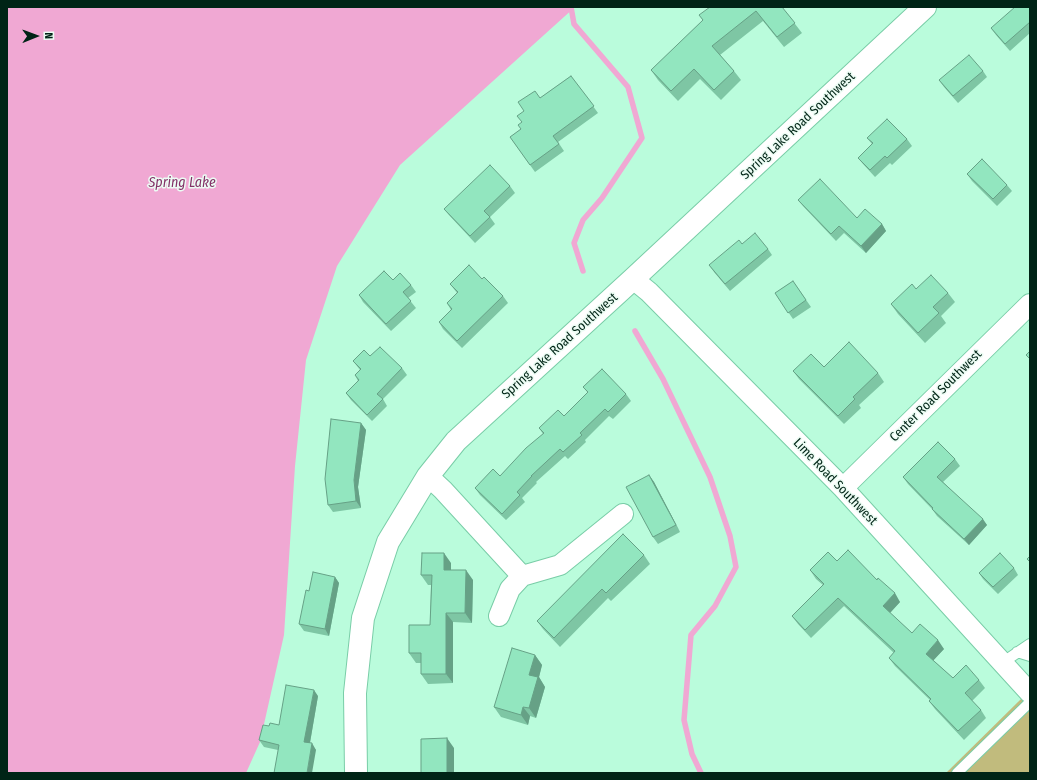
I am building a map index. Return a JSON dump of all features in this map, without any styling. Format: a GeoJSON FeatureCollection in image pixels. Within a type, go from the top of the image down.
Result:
{"type":"FeatureCollection","features":[{"type":"Feature","properties":{"kind":"street","name":"Spring Lake Road Southwest"},"geometry":{"type":"LineString","coordinates":[[356,773],[355,693],[363,618],[388,542],[428,476],[456,441],[925,7]]}},
{"type":"Feature","properties":{"kind":"street","name":"Lime Road Southwest"},"geometry":{"type":"LineString","coordinates":[[632,279],[649,292],[1009,658],[1030,693]]}},
{"type":"Feature","properties":{"kind":"street","name":"Center Road Southwest"},"geometry":{"type":"LineString","coordinates":[[843,488],[1030,304]]}},
{"type":"Feature","properties":{"kind":"street"},"geometry":{"type":"LineString","coordinates":[[428,476],[522,576]]}},
{"type":"Feature","properties":{"kind":"street"},"geometry":{"type":"LineString","coordinates":[[499,616],[510,589],[522,576],[560,565],[623,514]]}},
{"type":"Feature","properties":{"kind":"lane"},"geometry":{"type":"LineString","coordinates":[[1009,658],[1030,644]]}},
{"type":"Feature","properties":{"kind":"lane"},"geometry":{"type":"LineString","coordinates":[[1009,658],[1030,656]]}},
{"type":"Feature","properties":{"kind":"lane"},"geometry":{"type":"LineString","coordinates":[[957,773],[1030,702]]}},
{"type":"Feature","properties":{"kind":"shaded area"},"geometry":{"type":"Polygon","coordinates":[[[1021,699],[1030,709],[1030,773],[946,773],[1021,699]]]}},
{"type":"Feature","properties":{"kind":"water","name":"Spring Lake"},"geometry":{"type":"Polygon","coordinates":[[[7,7],[575,7],[400,165],[337,266],[306,360],[295,466],[284,635],[260,742],[246,773],[7,773],[7,7]]]}},
{"type":"Feature","properties":{"kind":"building"},"geometry":{"type":"Polygon","coordinates":[[[710,7],[782,7],[795,23],[777,37],[756,11],[712,46],[734,71],[714,90],[694,69],[671,91],[651,70],[703,20],[699,15],[710,7]]]}},
{"type":"Feature","properties":{"kind":"building"},"geometry":{"type":"Polygon","coordinates":[[[1015,7],[1030,7],[1030,22],[1005,44],[991,28],[1015,7]]]}},
{"type":"Feature","properties":{"kind":"building"},"geometry":{"type":"Polygon","coordinates":[[[969,55],[983,71],[953,96],[939,80],[969,55]]]}},
{"type":"Feature","properties":{"kind":"building"},"geometry":{"type":"Polygon","coordinates":[[[571,76],[594,106],[553,136],[559,144],[530,165],[510,137],[521,129],[518,125],[522,122],[517,116],[524,111],[518,102],[535,91],[540,98],[571,76]]]}},
{"type":"Feature","properties":{"kind":"building"},"geometry":{"type":"Polygon","coordinates":[[[887,119],[907,139],[887,158],[885,156],[870,170],[858,158],[873,143],[867,138],[887,119]]]}},
{"type":"Feature","properties":{"kind":"building"},"geometry":{"type":"Polygon","coordinates":[[[982,159],[1007,185],[993,199],[967,174],[982,159]]]}},
{"type":"Feature","properties":{"kind":"building"},"geometry":{"type":"Polygon","coordinates":[[[490,165],[510,186],[484,211],[490,217],[470,236],[444,209],[490,165]]]}},
{"type":"Feature","properties":{"kind":"building"},"geometry":{"type":"Polygon","coordinates":[[[820,179],[857,218],[865,209],[882,224],[861,246],[839,226],[831,234],[798,200],[820,179]]]}},
{"type":"Feature","properties":{"kind":"building"},"geometry":{"type":"Polygon","coordinates":[[[755,233],[768,249],[725,284],[709,265],[739,240],[742,244],[755,233]]]}},
{"type":"Feature","properties":{"kind":"building"},"geometry":{"type":"Polygon","coordinates":[[[469,265],[482,279],[484,277],[503,296],[457,341],[439,322],[452,309],[447,303],[458,292],[450,284],[469,265]]]}},
{"type":"Feature","properties":{"kind":"building"},"geometry":{"type":"Polygon","coordinates":[[[384,271],[393,280],[400,273],[411,285],[403,292],[411,301],[386,324],[359,295],[384,271]]]}},
{"type":"Feature","properties":{"kind":"building"},"geometry":{"type":"Polygon","coordinates":[[[931,275],[948,293],[933,307],[939,313],[918,333],[891,304],[912,284],[916,289],[931,275]]]}},
{"type":"Feature","properties":{"kind":"building"},"geometry":{"type":"Polygon","coordinates":[[[793,281],[806,300],[788,313],[775,293],[793,281]]]}},
{"type":"Feature","properties":{"kind":"building"},"geometry":{"type":"Polygon","coordinates":[[[849,342],[878,373],[853,397],[855,399],[838,416],[793,371],[811,354],[824,367],[849,342]]]}},
{"type":"Feature","properties":{"kind":"building"},"geometry":{"type":"Polygon","coordinates":[[[380,347],[402,368],[377,394],[383,399],[367,415],[346,393],[359,380],[355,375],[361,369],[353,361],[364,350],[370,356],[380,347]]]}},
{"type":"Feature","properties":{"kind":"building"},"geometry":{"type":"Polygon","coordinates":[[[1030,351],[1030,359],[1026,355],[1030,351]]]}},
{"type":"Feature","properties":{"kind":"building"},"geometry":{"type":"Polygon","coordinates":[[[602,369],[626,394],[608,412],[605,409],[580,433],[582,435],[563,452],[560,449],[531,476],[517,492],[520,495],[502,514],[475,488],[493,469],[500,476],[526,448],[544,433],[539,428],[558,410],[564,416],[588,392],[583,387],[602,369]]]}},
{"type":"Feature","properties":{"kind":"building"},"geometry":{"type":"Polygon","coordinates":[[[331,419],[361,423],[354,480],[356,501],[328,505],[325,479],[331,419]]]}},
{"type":"Feature","properties":{"kind":"building"},"geometry":{"type":"Polygon","coordinates":[[[938,442],[955,459],[937,477],[983,519],[964,539],[932,509],[933,508],[903,477],[938,442]]]}},
{"type":"Feature","properties":{"kind":"building"},"geometry":{"type":"Polygon","coordinates":[[[649,475],[676,525],[653,537],[626,487],[649,475]]]}},
{"type":"Feature","properties":{"kind":"building"},"geometry":{"type":"Polygon","coordinates":[[[623,534],[644,555],[606,593],[602,589],[554,638],[537,621],[623,534]]]}},
{"type":"Feature","properties":{"kind":"building"},"geometry":{"type":"Polygon","coordinates":[[[848,550],[877,580],[878,578],[895,593],[883,606],[912,633],[920,624],[938,640],[926,654],[953,678],[966,665],[979,680],[965,693],[981,710],[958,731],[929,701],[931,699],[889,658],[895,651],[838,598],[805,630],[792,616],[824,584],[810,570],[828,552],[837,561],[848,550]]]}},
{"type":"Feature","properties":{"kind":"building"},"geometry":{"type":"Polygon","coordinates":[[[422,553],[444,553],[444,570],[466,570],[465,613],[446,613],[446,674],[421,674],[421,653],[409,653],[409,625],[430,625],[432,575],[421,575],[422,553]]]}},
{"type":"Feature","properties":{"kind":"building"},"geometry":{"type":"Polygon","coordinates":[[[1000,553],[1014,568],[993,587],[979,573],[1000,553]]]}},
{"type":"Feature","properties":{"kind":"building"},"geometry":{"type":"Polygon","coordinates":[[[313,572],[335,577],[325,629],[299,624],[306,590],[309,591],[313,572]]]}},
{"type":"Feature","properties":{"kind":"building"},"geometry":{"type":"Polygon","coordinates":[[[512,648],[535,655],[529,675],[538,677],[529,708],[523,707],[521,715],[494,707],[512,648]]]}},
{"type":"Feature","properties":{"kind":"building"},"geometry":{"type":"Polygon","coordinates":[[[286,685],[314,690],[304,742],[312,743],[307,773],[274,773],[279,745],[259,740],[263,725],[269,726],[270,723],[279,725],[286,685]]]}},
{"type":"Feature","properties":{"kind":"building"},"geometry":{"type":"Polygon","coordinates":[[[447,738],[447,773],[421,773],[421,739],[447,738]]]}},
{"type":"Feature","properties":{"kind":"waterway"},"geometry":{"type":"LineString","coordinates":[[571,7],[574,24],[628,87],[642,138],[602,198],[583,220],[574,243],[583,271]]}},
{"type":"Feature","properties":{"kind":"waterway"},"geometry":{"type":"LineString","coordinates":[[635,331],[663,379],[710,477],[730,536],[736,567],[715,606],[691,635],[684,720],[692,754],[701,773]]}}]}
